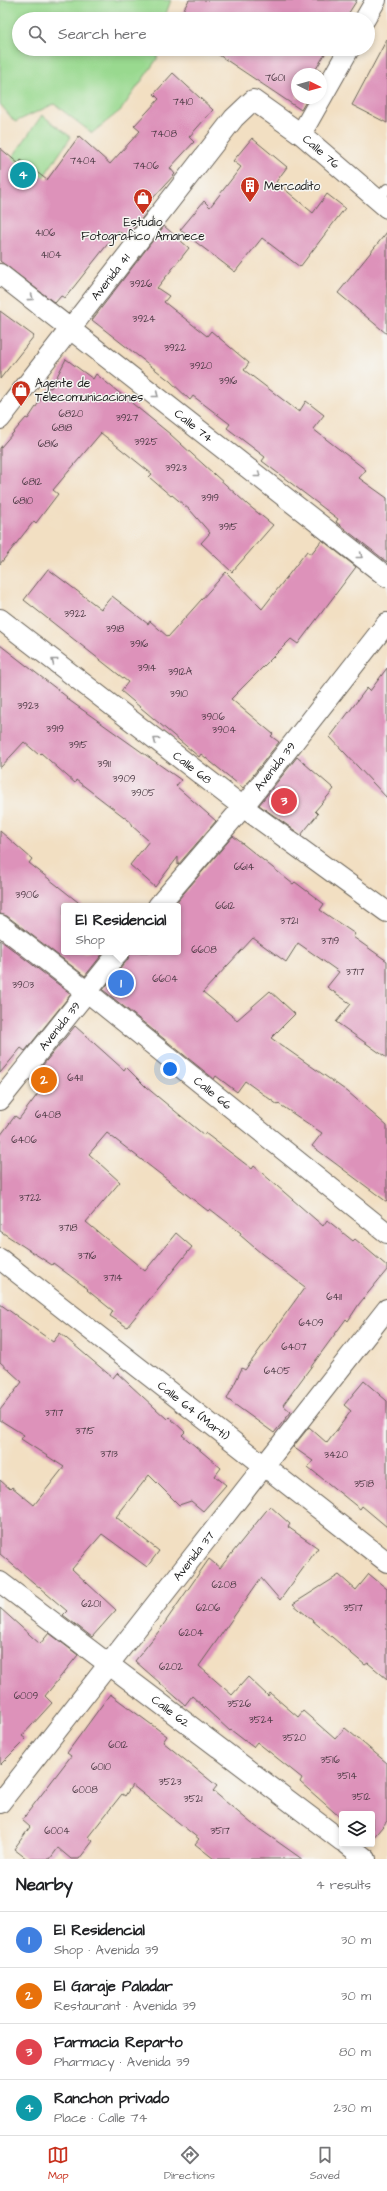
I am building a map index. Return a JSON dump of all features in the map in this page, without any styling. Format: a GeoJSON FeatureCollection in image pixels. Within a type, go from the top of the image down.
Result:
{"type":"FeatureCollection","features":[{"type":"Feature","properties":{"kind":"street"},"geometry":{"type":"LineString","coordinates":[[369,12],[376,0]]}},
{"type":"Feature","properties":{"kind":"street"},"geometry":{"type":"LineString","coordinates":[[302,134],[344,56]]}},
{"type":"Feature","properties":{"kind":"street","name":"Calle 76"},"geometry":{"type":"LineString","coordinates":[[253,100],[302,134],[384,199]]}},
{"type":"Feature","properties":{"kind":"street","name":"Avenida 41"},"geometry":{"type":"LineString","coordinates":[[0,418],[234,118],[253,100]]}},
{"type":"Feature","properties":{"kind":"street","name":"Calle 74"},"geometry":{"type":"LineString","coordinates":[[0,274],[70,327],[387,577]]}},
{"type":"Feature","properties":{"kind":"street","name":"Calle 68"},"geometry":{"type":"LineString","coordinates":[[0,619],[243,807],[387,912]]}},
{"type":"Feature","properties":{"kind":"street","name":"Avenida 39"},"geometry":{"type":"LineString","coordinates":[[161,903],[243,807],[387,623]]}},
{"type":"Feature","properties":{"kind":"street","name":"Calle 66"},"geometry":{"type":"LineString","coordinates":[[0,925],[86,991],[387,1233]]}},
{"type":"Feature","properties":{"kind":"street","name":"Avenida 39"},"geometry":{"type":"LineString","coordinates":[[0,1100],[86,991],[116,955]]}},
{"type":"Feature","properties":{"kind":"street","name":"Calle 64 (Martí)"},"geometry":{"type":"LineString","coordinates":[[0,1259],[387,1562]]}},
{"type":"Feature","properties":{"kind":"street","name":"Avenida 37"},"geometry":{"type":"LineString","coordinates":[[0,1803],[110,1664],[263,1465],[387,1309]]}},
{"type":"Feature","properties":{"kind":"street","name":"Calle 62"},"geometry":{"type":"LineString","coordinates":[[0,1582],[339,1838]]}},
{"type":"Feature","properties":{"kind":"street"},"geometry":{"type":"LineString","coordinates":[[350,1847],[366,1859]]}},
{"type":"Feature","properties":{"kind":"green space"},"geometry":{"type":"Polygon","coordinates":[[[0,0],[171,0],[167,12],[12,12],[12,56],[157,56],[157,59],[121,110],[92,133],[54,104],[15,122],[0,104],[0,0]]]}},
{"type":"Feature","properties":{"kind":"green space"},"geometry":{"type":"Polygon","coordinates":[[[42,115],[71,137],[28,199],[0,175],[42,115]]]}},
{"type":"Feature","properties":{"kind":"building"},"geometry":{"type":"Polygon","coordinates":[[[189,0],[357,0],[349,12],[182,12],[189,0]]]}},
{"type":"Feature","properties":{"kind":"building"},"geometry":{"type":"Polygon","coordinates":[[[387,39],[387,123],[352,105],[387,39]]]}},
{"type":"Feature","properties":{"kind":"building"},"geometry":{"type":"Polygon","coordinates":[[[220,56],[324,56],[317,68],[291,68],[291,103],[220,56]]]}},
{"type":"Feature","properties":{"kind":"building"},"geometry":{"type":"Polygon","coordinates":[[[173,73],[213,110],[189,137],[194,142],[170,168],[175,174],[143,209],[147,212],[127,237],[118,231],[65,298],[61,296],[55,303],[0,261],[0,148],[19,164],[21,160],[47,180],[79,136],[110,164],[140,131],[134,126],[159,99],[154,94],[173,73]]]}},
{"type":"Feature","properties":{"kind":"building"},"geometry":{"type":"Polygon","coordinates":[[[292,104],[304,104],[301,110],[292,104]]]}},
{"type":"Feature","properties":{"kind":"building","name":"Mercadito"},"geometry":{"type":"Polygon","coordinates":[[[252,138],[287,167],[276,182],[313,213],[327,194],[345,208],[300,267],[262,238],[235,272],[180,230],[204,201],[210,207],[241,167],[233,161],[252,138]]]}},
{"type":"Feature","properties":{"kind":"building"},"geometry":{"type":"Polygon","coordinates":[[[164,226],[189,248],[157,288],[169,296],[164,302],[207,336],[211,331],[249,363],[244,370],[299,412],[306,401],[324,415],[313,429],[366,470],[359,478],[387,498],[387,562],[336,522],[338,519],[262,461],[265,457],[227,428],[230,424],[193,396],[190,400],[170,381],[92,320],[164,226]]]}},
{"type":"Feature","properties":{"kind":"building"},"geometry":{"type":"Polygon","coordinates":[[[387,232],[387,334],[338,293],[387,232]]]}},
{"type":"Feature","properties":{"kind":"building"},"geometry":{"type":"Polygon","coordinates":[[[0,311],[34,336],[0,379],[0,311]]]}},
{"type":"Feature","properties":{"kind":"building"},"geometry":{"type":"Polygon","coordinates":[[[66,359],[93,379],[96,374],[170,434],[248,505],[273,525],[232,572],[201,543],[210,533],[190,510],[149,477],[152,474],[101,433],[53,490],[58,494],[36,523],[34,521],[0,564],[0,448],[26,418],[28,419],[49,387],[51,388],[66,359]]]}},
{"type":"Feature","properties":{"kind":"building"},"geometry":{"type":"Polygon","coordinates":[[[322,540],[356,567],[298,644],[291,639],[231,699],[273,734],[271,736],[279,742],[243,788],[201,754],[199,757],[121,691],[128,682],[24,600],[48,569],[101,609],[112,596],[148,624],[150,621],[168,637],[226,572],[262,609],[307,551],[311,554],[322,540]]]}},
{"type":"Feature","properties":{"kind":"building"},"geometry":{"type":"Polygon","coordinates":[[[0,645],[67,697],[66,698],[181,780],[176,786],[216,821],[178,865],[178,857],[155,887],[130,865],[149,841],[131,825],[132,823],[76,780],[75,783],[41,753],[39,755],[24,742],[0,768],[0,645]]]}},
{"type":"Feature","properties":{"kind":"building"},"geometry":{"type":"Polygon","coordinates":[[[387,668],[387,798],[330,737],[367,688],[370,691],[387,668]]]}},
{"type":"Feature","properties":{"kind":"building"},"geometry":{"type":"Polygon","coordinates":[[[297,757],[334,789],[315,811],[318,814],[301,835],[259,805],[297,757]]]}},
{"type":"Feature","properties":{"kind":"building"},"geometry":{"type":"Polygon","coordinates":[[[0,831],[32,859],[29,863],[79,903],[61,903],[61,955],[102,955],[85,976],[7,916],[0,914],[0,831]]]}},
{"type":"Feature","properties":{"kind":"building"},"geometry":{"type":"Polygon","coordinates":[[[233,836],[293,884],[295,882],[324,904],[320,910],[355,934],[353,937],[387,961],[387,1058],[336,1022],[351,1004],[327,987],[339,972],[298,943],[286,962],[253,938],[203,992],[237,1020],[270,991],[295,1014],[271,1038],[348,1092],[387,1126],[387,1202],[312,1146],[322,1133],[279,1104],[278,1105],[245,1081],[237,1092],[216,1076],[214,1079],[103,990],[128,959],[129,955],[181,955],[181,903],[178,903],[178,900],[233,836]]]}},
{"type":"Feature","properties":{"kind":"building"},"geometry":{"type":"Polygon","coordinates":[[[0,940],[71,994],[25,1051],[21,1048],[0,1073],[0,940]]]}},
{"type":"Feature","properties":{"kind":"building"},"geometry":{"type":"Polygon","coordinates":[[[75,1026],[124,1070],[126,1067],[146,1087],[204,1135],[205,1133],[252,1169],[254,1166],[323,1226],[327,1220],[353,1241],[355,1239],[387,1266],[387,1270],[359,1304],[348,1321],[346,1319],[283,1405],[291,1412],[274,1433],[227,1399],[242,1368],[245,1370],[305,1287],[262,1254],[240,1235],[241,1233],[210,1209],[208,1211],[107,1133],[89,1154],[120,1182],[86,1222],[145,1271],[176,1233],[192,1247],[127,1327],[110,1316],[113,1311],[87,1290],[88,1289],[53,1263],[52,1265],[0,1231],[0,1136],[15,1116],[19,1119],[52,1075],[42,1066],[75,1026]]]}},
{"type":"Feature","properties":{"kind":"building"},"geometry":{"type":"Polygon","coordinates":[[[0,1304],[53,1342],[60,1333],[113,1378],[117,1373],[167,1419],[169,1417],[185,1432],[182,1435],[221,1468],[215,1476],[226,1485],[203,1511],[191,1501],[179,1505],[149,1475],[116,1517],[159,1551],[147,1567],[102,1534],[72,1569],[116,1610],[92,1637],[63,1615],[67,1611],[0,1554],[0,1480],[10,1489],[12,1487],[34,1505],[64,1467],[21,1439],[24,1435],[0,1420],[0,1410],[22,1382],[0,1362],[0,1304]]]}},
{"type":"Feature","properties":{"kind":"building"},"geometry":{"type":"Polygon","coordinates":[[[364,1381],[387,1401],[387,1527],[362,1506],[360,1509],[308,1467],[313,1461],[293,1447],[309,1427],[327,1443],[351,1411],[344,1405],[364,1381]]]}},
{"type":"Feature","properties":{"kind":"building"},"geometry":{"type":"Polygon","coordinates":[[[270,1506],[290,1524],[288,1527],[318,1548],[280,1600],[261,1578],[199,1666],[232,1695],[248,1677],[268,1696],[270,1693],[298,1717],[303,1711],[335,1739],[345,1728],[387,1763],[387,1821],[375,1836],[375,1811],[339,1811],[339,1816],[300,1782],[302,1778],[257,1742],[253,1747],[231,1730],[230,1731],[192,1696],[185,1705],[135,1661],[159,1631],[209,1559],[220,1568],[270,1506]]]}},
{"type":"Feature","properties":{"kind":"building"},"geometry":{"type":"Polygon","coordinates":[[[369,1574],[387,1589],[387,1679],[368,1663],[365,1665],[293,1604],[339,1575],[356,1590],[369,1574]]]}},
{"type":"Feature","properties":{"kind":"building"},"geometry":{"type":"Polygon","coordinates":[[[0,1608],[40,1644],[49,1633],[78,1655],[45,1696],[52,1703],[22,1736],[26,1739],[0,1765],[0,1608]]]}},
{"type":"Feature","properties":{"kind":"building"},"geometry":{"type":"Polygon","coordinates":[[[110,1694],[167,1736],[163,1742],[217,1786],[213,1791],[251,1823],[302,1859],[214,1859],[195,1844],[199,1839],[132,1785],[125,1796],[122,1794],[88,1837],[93,1841],[79,1859],[71,1859],[58,1848],[50,1859],[27,1859],[14,1849],[30,1827],[22,1820],[71,1756],[67,1753],[110,1694]]]}},
{"type":"Feature","properties":{"kind":"place","name":"Ranchon privado"},"geometry":{"type":"Point","coordinates":[23,175]}},
{"type":"Feature","properties":{"kind":"place","name":"Mercadito"},"geometry":{"type":"Point","coordinates":[250,203]}},
{"type":"Feature","properties":{"kind":"place","name":"Estudio Fotografico Amanece"},"geometry":{"type":"Point","coordinates":[143,215]}},
{"type":"Feature","properties":{"kind":"place","name":"Agente de Telecomunicaciones"},"geometry":{"type":"Point","coordinates":[21,407]}},
{"type":"Feature","properties":{"kind":"place","name":"Farmacia Reparto"},"geometry":{"type":"Point","coordinates":[284,801]}},
{"type":"Feature","properties":{"kind":"place","name":"El Residencial"},"geometry":{"type":"Point","coordinates":[121,983]}},
{"type":"Feature","properties":{"kind":"place","name":"El Garaje Paladar"},"geometry":{"type":"Point","coordinates":[44,1080]}}]}
